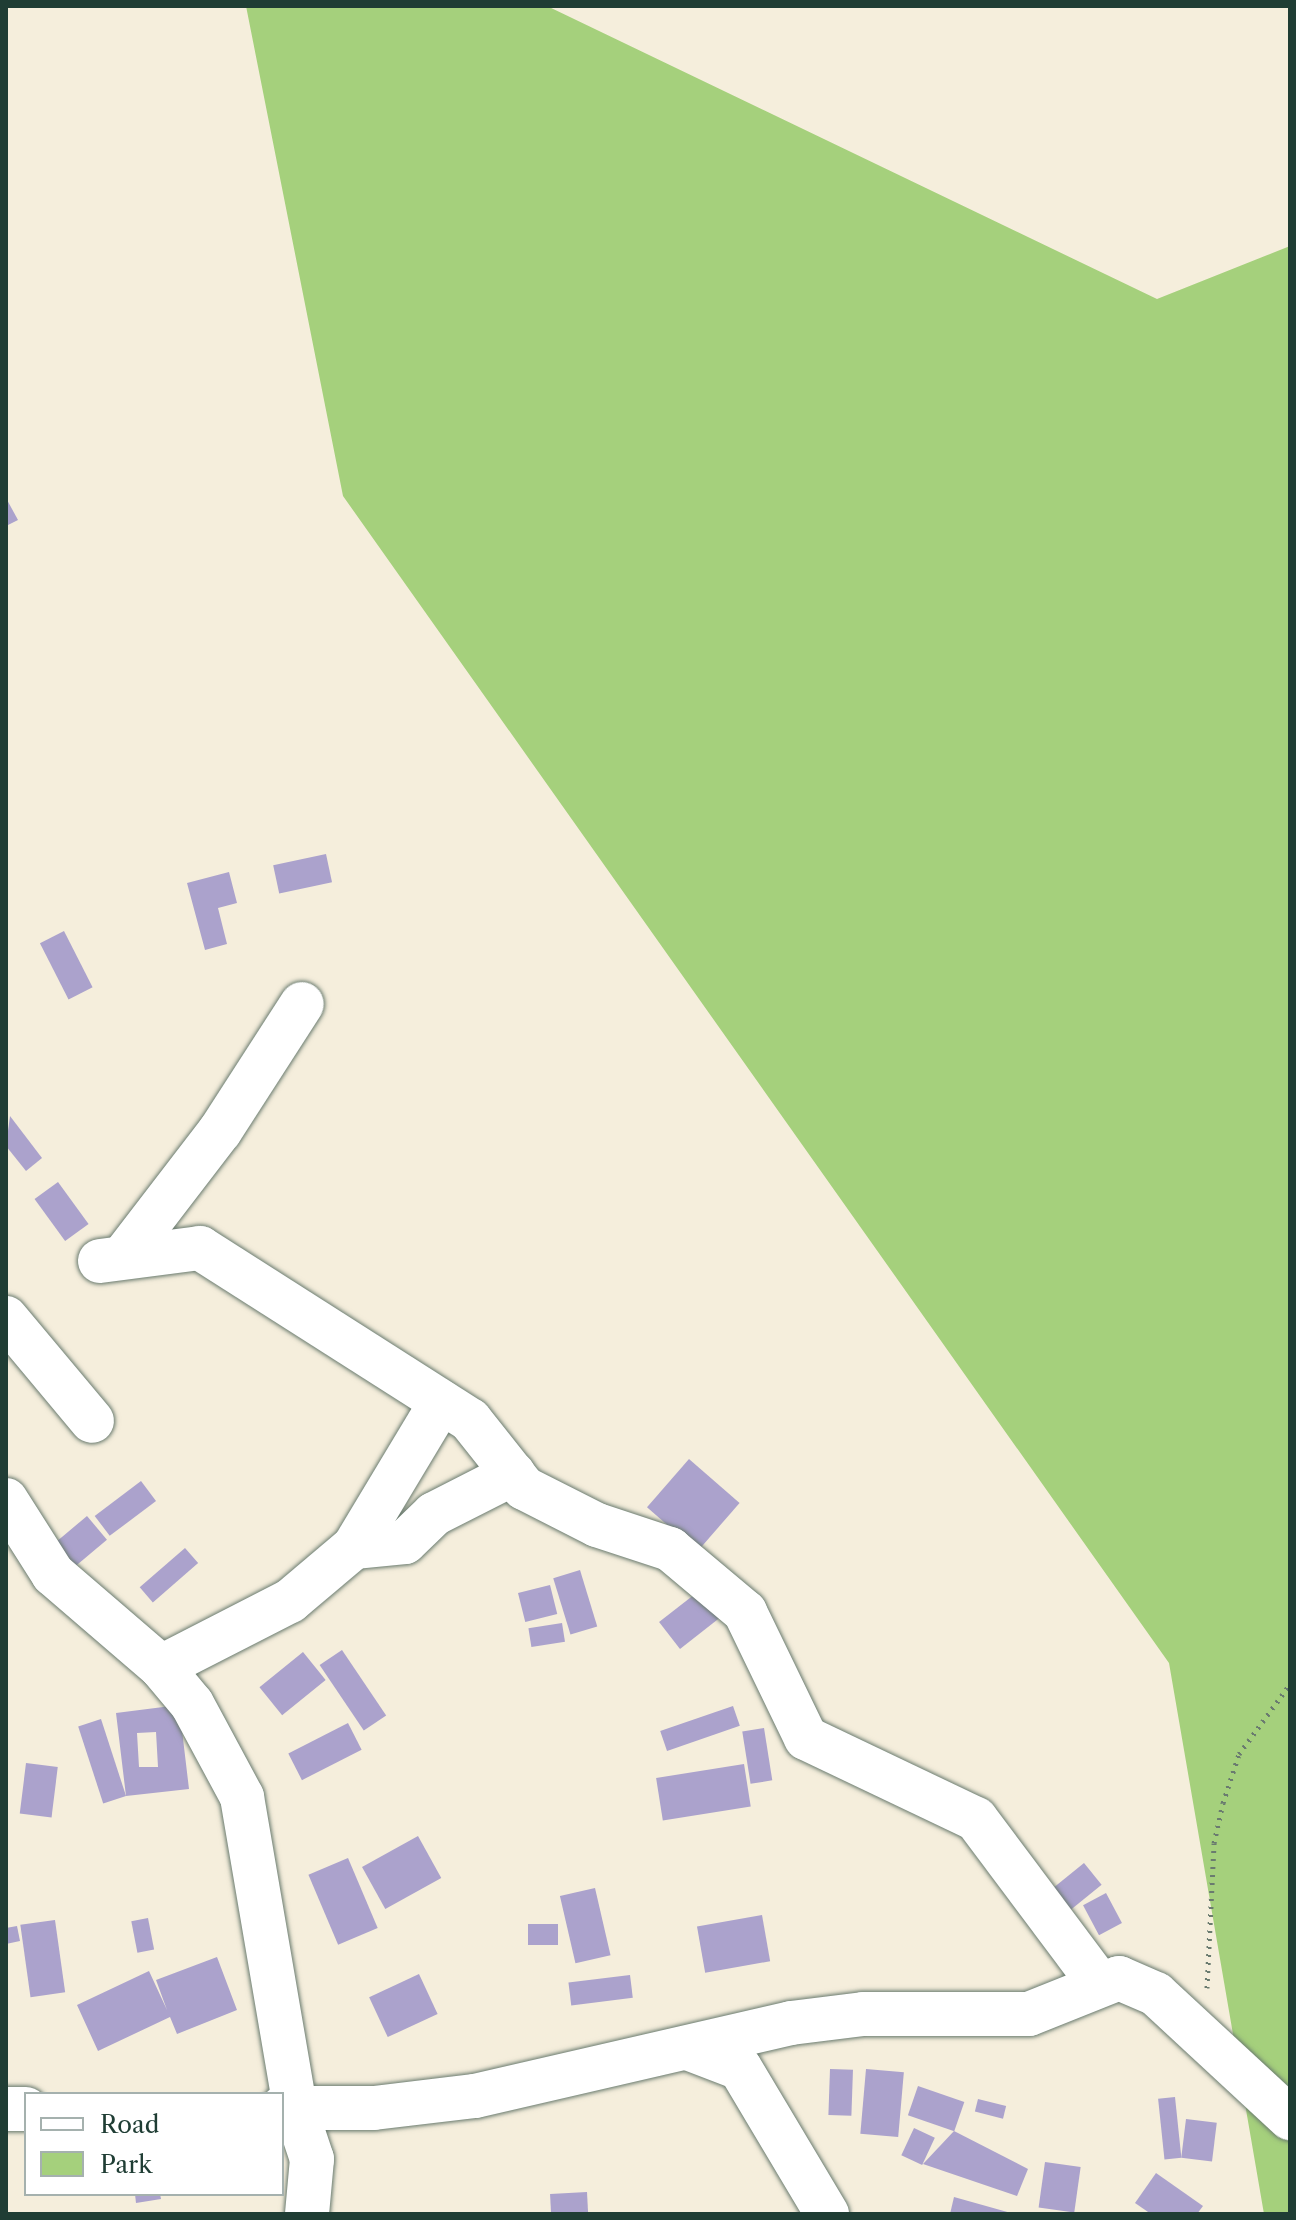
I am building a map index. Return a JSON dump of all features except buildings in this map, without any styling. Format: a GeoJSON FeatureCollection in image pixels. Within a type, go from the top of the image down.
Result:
{"type":"FeatureCollection","features":[{"type":"Feature","properties":{"kind":"street"},"geometry":{"type":"LineString","coordinates":[[200,1248],[114,1256],[175,1191],[302,1004]]}},
{"type":"Feature","properties":{"kind":"street"},"geometry":{"type":"LineString","coordinates":[[175,1191],[200,1248],[470,1420],[513,1474],[555,1505],[597,1525],[643,1534],[704,1575],[745,1612],[806,1738],[976,1819],[1097,1981]]}},
{"type":"Feature","properties":{"kind":"street"},"geometry":{"type":"LineString","coordinates":[[6,1318],[92,1421]]}},
{"type":"Feature","properties":{"kind":"street"},"geometry":{"type":"LineString","coordinates":[[161,1667],[290,1601],[354,1547],[441,1402]]}},
{"type":"Feature","properties":{"kind":"street"},"geometry":{"type":"LineString","coordinates":[[354,1547],[405,1542],[434,1514],[513,1474]]}},
{"type":"Feature","properties":{"kind":"street"},"geometry":{"type":"LineString","coordinates":[[6,1500],[53,1574],[161,1667],[222,1749],[242,1797],[288,2108],[312,2159],[307,2214]]}},
{"type":"Feature","properties":{"kind":"street"},"geometry":{"type":"LineString","coordinates":[[288,2108],[475,2096],[690,2049],[791,2023],[863,2014],[1029,2014],[1097,1981],[1119,1978],[1156,1994],[1290,2118]]}},
{"type":"Feature","properties":{"kind":"street"},"geometry":{"type":"LineString","coordinates":[[690,2049],[740,2068],[827,2214]]}},
{"type":"Feature","properties":{"kind":"path"},"geometry":{"type":"LineString","coordinates":[[1208,2045],[1214,1843],[1239,1754],[1290,1684]]}},
{"type":"Feature","properties":{"kind":"green space"},"geometry":{"type":"Polygon","coordinates":[[[246,6],[547,6],[1157,299],[1290,246],[1290,2214],[1264,2214],[1169,1663],[343,496],[246,6]]]}}]}
